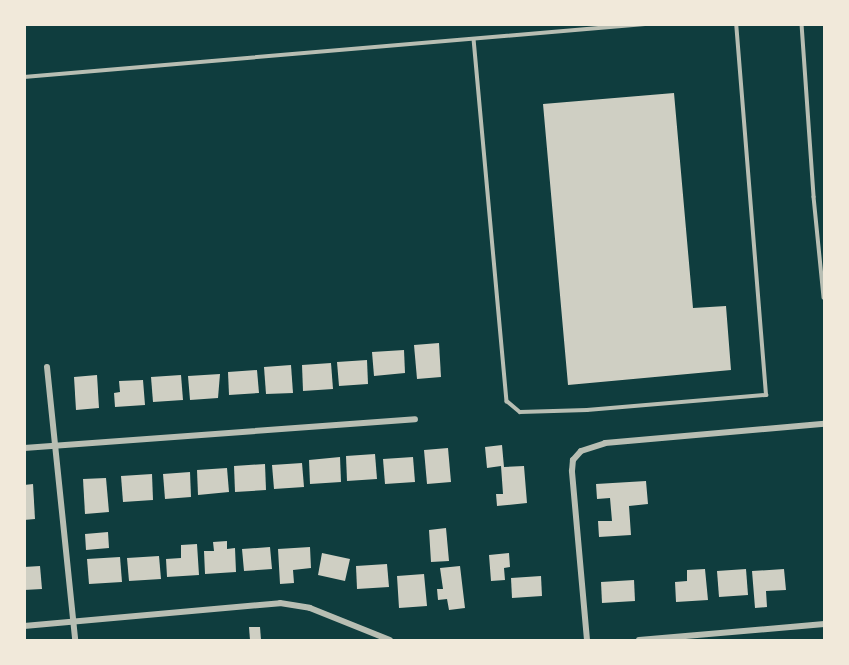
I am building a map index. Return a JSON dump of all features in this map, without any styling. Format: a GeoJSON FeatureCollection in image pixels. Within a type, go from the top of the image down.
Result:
{"type":"FeatureCollection","features":[{"type":"Feature","properties":{"kind":"street"},"geometry":{"type":"LineString","coordinates":[[47,367],[75,640]]}},
{"type":"Feature","properties":{"kind":"street"},"geometry":{"type":"LineString","coordinates":[[24,448],[415,419]]}},
{"type":"Feature","properties":{"kind":"street"},"geometry":{"type":"LineString","coordinates":[[587,640],[572,471],[573,460],[581,451],[605,443],[824,424]]}},
{"type":"Feature","properties":{"kind":"street"},"geometry":{"type":"LineString","coordinates":[[24,626],[280,603],[310,608],[390,640]]}},
{"type":"Feature","properties":{"kind":"street"},"geometry":{"type":"LineString","coordinates":[[639,640],[824,624]]}},
{"type":"Feature","properties":{"kind":"lane"},"geometry":{"type":"LineString","coordinates":[[24,77],[645,24]]}},
{"type":"Feature","properties":{"kind":"lane"},"geometry":{"type":"LineString","coordinates":[[474,39],[507,401],[520,412],[587,410],[766,396],[736,24]]}},
{"type":"Feature","properties":{"kind":"lane"},"geometry":{"type":"LineString","coordinates":[[802,24],[824,298]]}},
{"type":"Feature","properties":{"kind":"building"},"geometry":{"type":"Polygon","coordinates":[[[674,93],[693,308],[726,306],[731,370],[568,385],[543,104],[674,93]]]}},
{"type":"Feature","properties":{"kind":"building"},"geometry":{"type":"Polygon","coordinates":[[[439,343],[441,377],[417,379],[414,345],[439,343]]]}},
{"type":"Feature","properties":{"kind":"building"},"geometry":{"type":"Polygon","coordinates":[[[404,350],[405,373],[374,376],[372,352],[404,350]]]}},
{"type":"Feature","properties":{"kind":"building"},"geometry":{"type":"Polygon","coordinates":[[[367,360],[368,384],[339,386],[337,362],[367,360]]]}},
{"type":"Feature","properties":{"kind":"building"},"geometry":{"type":"Polygon","coordinates":[[[331,363],[333,389],[303,391],[302,365],[331,363]]]}},
{"type":"Feature","properties":{"kind":"building"},"geometry":{"type":"Polygon","coordinates":[[[291,365],[293,393],[266,394],[264,367],[291,365]]]}},
{"type":"Feature","properties":{"kind":"building"},"geometry":{"type":"Polygon","coordinates":[[[257,370],[259,393],[229,395],[228,372],[257,370]]]}},
{"type":"Feature","properties":{"kind":"building"},"geometry":{"type":"Polygon","coordinates":[[[220,374],[218,398],[190,400],[188,376],[220,374]]]}},
{"type":"Feature","properties":{"kind":"building"},"geometry":{"type":"Polygon","coordinates":[[[97,375],[99,408],[76,410],[74,377],[97,375]]]}},
{"type":"Feature","properties":{"kind":"building"},"geometry":{"type":"Polygon","coordinates":[[[181,375],[183,400],[153,402],[151,377],[181,375]]]}},
{"type":"Feature","properties":{"kind":"building"},"geometry":{"type":"Polygon","coordinates":[[[143,380],[145,405],[115,407],[114,393],[120,392],[119,381],[143,380]]]}},
{"type":"Feature","properties":{"kind":"building"},"geometry":{"type":"Polygon","coordinates":[[[502,445],[504,467],[524,466],[527,503],[497,506],[496,494],[503,494],[501,466],[487,468],[485,447],[502,445]]]}},
{"type":"Feature","properties":{"kind":"building"},"geometry":{"type":"Polygon","coordinates":[[[448,448],[451,482],[427,484],[424,450],[448,448]]]}},
{"type":"Feature","properties":{"kind":"building"},"geometry":{"type":"Polygon","coordinates":[[[375,454],[377,479],[347,481],[346,456],[375,454]]]}},
{"type":"Feature","properties":{"kind":"building"},"geometry":{"type":"Polygon","coordinates":[[[340,457],[341,482],[310,484],[309,460],[340,457]]]}},
{"type":"Feature","properties":{"kind":"building"},"geometry":{"type":"Polygon","coordinates":[[[413,457],[415,482],[385,484],[383,459],[413,457]]]}},
{"type":"Feature","properties":{"kind":"building"},"geometry":{"type":"Polygon","coordinates":[[[302,463],[304,487],[274,489],[272,465],[302,463]]]}},
{"type":"Feature","properties":{"kind":"building"},"geometry":{"type":"Polygon","coordinates":[[[265,464],[266,490],[235,492],[234,466],[265,464]]]}},
{"type":"Feature","properties":{"kind":"building"},"geometry":{"type":"Polygon","coordinates":[[[227,468],[229,492],[198,495],[197,470],[227,468]]]}},
{"type":"Feature","properties":{"kind":"building"},"geometry":{"type":"Polygon","coordinates":[[[190,472],[191,497],[165,499],[163,474],[190,472]]]}},
{"type":"Feature","properties":{"kind":"building"},"geometry":{"type":"Polygon","coordinates":[[[152,474],[153,500],[123,502],[121,476],[152,474]]]}},
{"type":"Feature","properties":{"kind":"building"},"geometry":{"type":"Polygon","coordinates":[[[106,478],[109,512],[85,514],[83,479],[106,478]]]}},
{"type":"Feature","properties":{"kind":"building"},"geometry":{"type":"Polygon","coordinates":[[[646,481],[648,504],[629,506],[631,535],[599,537],[598,521],[612,521],[610,498],[597,499],[596,484],[646,481]]]}},
{"type":"Feature","properties":{"kind":"building"},"geometry":{"type":"Polygon","coordinates":[[[33,484],[35,519],[24,520],[24,485],[33,484]]]}},
{"type":"Feature","properties":{"kind":"building"},"geometry":{"type":"Polygon","coordinates":[[[446,528],[449,561],[431,562],[429,530],[446,528]]]}},
{"type":"Feature","properties":{"kind":"building"},"geometry":{"type":"Polygon","coordinates":[[[108,532],[109,548],[86,550],[85,534],[108,532]]]}},
{"type":"Feature","properties":{"kind":"building"},"geometry":{"type":"Polygon","coordinates":[[[227,541],[227,549],[235,548],[236,572],[205,574],[204,551],[214,551],[213,542],[227,541]]]}},
{"type":"Feature","properties":{"kind":"building"},"geometry":{"type":"Polygon","coordinates":[[[197,544],[199,575],[167,577],[166,559],[181,558],[181,545],[197,544]]]}},
{"type":"Feature","properties":{"kind":"building"},"geometry":{"type":"Polygon","coordinates":[[[270,547],[272,569],[244,571],[242,549],[270,547]]]}},
{"type":"Feature","properties":{"kind":"building"},"geometry":{"type":"Polygon","coordinates":[[[310,547],[311,568],[293,570],[294,583],[280,584],[278,549],[310,547]]]}},
{"type":"Feature","properties":{"kind":"building"},"geometry":{"type":"Polygon","coordinates":[[[322,553],[350,559],[345,581],[318,575],[322,553]]]}},
{"type":"Feature","properties":{"kind":"building"},"geometry":{"type":"Polygon","coordinates":[[[509,553],[510,567],[504,568],[505,580],[491,581],[489,555],[509,553]]]}},
{"type":"Feature","properties":{"kind":"building"},"geometry":{"type":"Polygon","coordinates":[[[159,556],[161,579],[129,581],[127,558],[159,556]]]}},
{"type":"Feature","properties":{"kind":"building"},"geometry":{"type":"Polygon","coordinates":[[[120,557],[122,582],[89,584],[87,559],[120,557]]]}},
{"type":"Feature","properties":{"kind":"building"},"geometry":{"type":"Polygon","coordinates":[[[387,564],[389,587],[357,589],[356,566],[387,564]]]}},
{"type":"Feature","properties":{"kind":"building"},"geometry":{"type":"Polygon","coordinates":[[[40,566],[42,589],[24,590],[24,567],[40,566]]]}},
{"type":"Feature","properties":{"kind":"building"},"geometry":{"type":"Polygon","coordinates":[[[460,566],[465,608],[449,610],[447,599],[438,600],[437,589],[443,589],[440,568],[460,566]]]}},
{"type":"Feature","properties":{"kind":"building"},"geometry":{"type":"Polygon","coordinates":[[[705,569],[708,600],[676,602],[675,582],[687,581],[687,570],[705,569]]]}},
{"type":"Feature","properties":{"kind":"building"},"geometry":{"type":"Polygon","coordinates":[[[746,569],[748,595],[719,597],[717,571],[746,569]]]}},
{"type":"Feature","properties":{"kind":"building"},"geometry":{"type":"Polygon","coordinates":[[[784,569],[786,590],[766,591],[767,607],[755,608],[752,571],[784,569]]]}},
{"type":"Feature","properties":{"kind":"building"},"geometry":{"type":"Polygon","coordinates":[[[424,574],[427,606],[399,608],[397,576],[424,574]]]}},
{"type":"Feature","properties":{"kind":"building"},"geometry":{"type":"Polygon","coordinates":[[[541,576],[542,596],[512,598],[511,578],[541,576]]]}},
{"type":"Feature","properties":{"kind":"building"},"geometry":{"type":"Polygon","coordinates":[[[634,580],[635,601],[602,603],[601,582],[634,580]]]}},
{"type":"Feature","properties":{"kind":"building"},"geometry":{"type":"Polygon","coordinates":[[[249,627],[260,627],[261,640],[250,640],[249,627]]]}}]}
